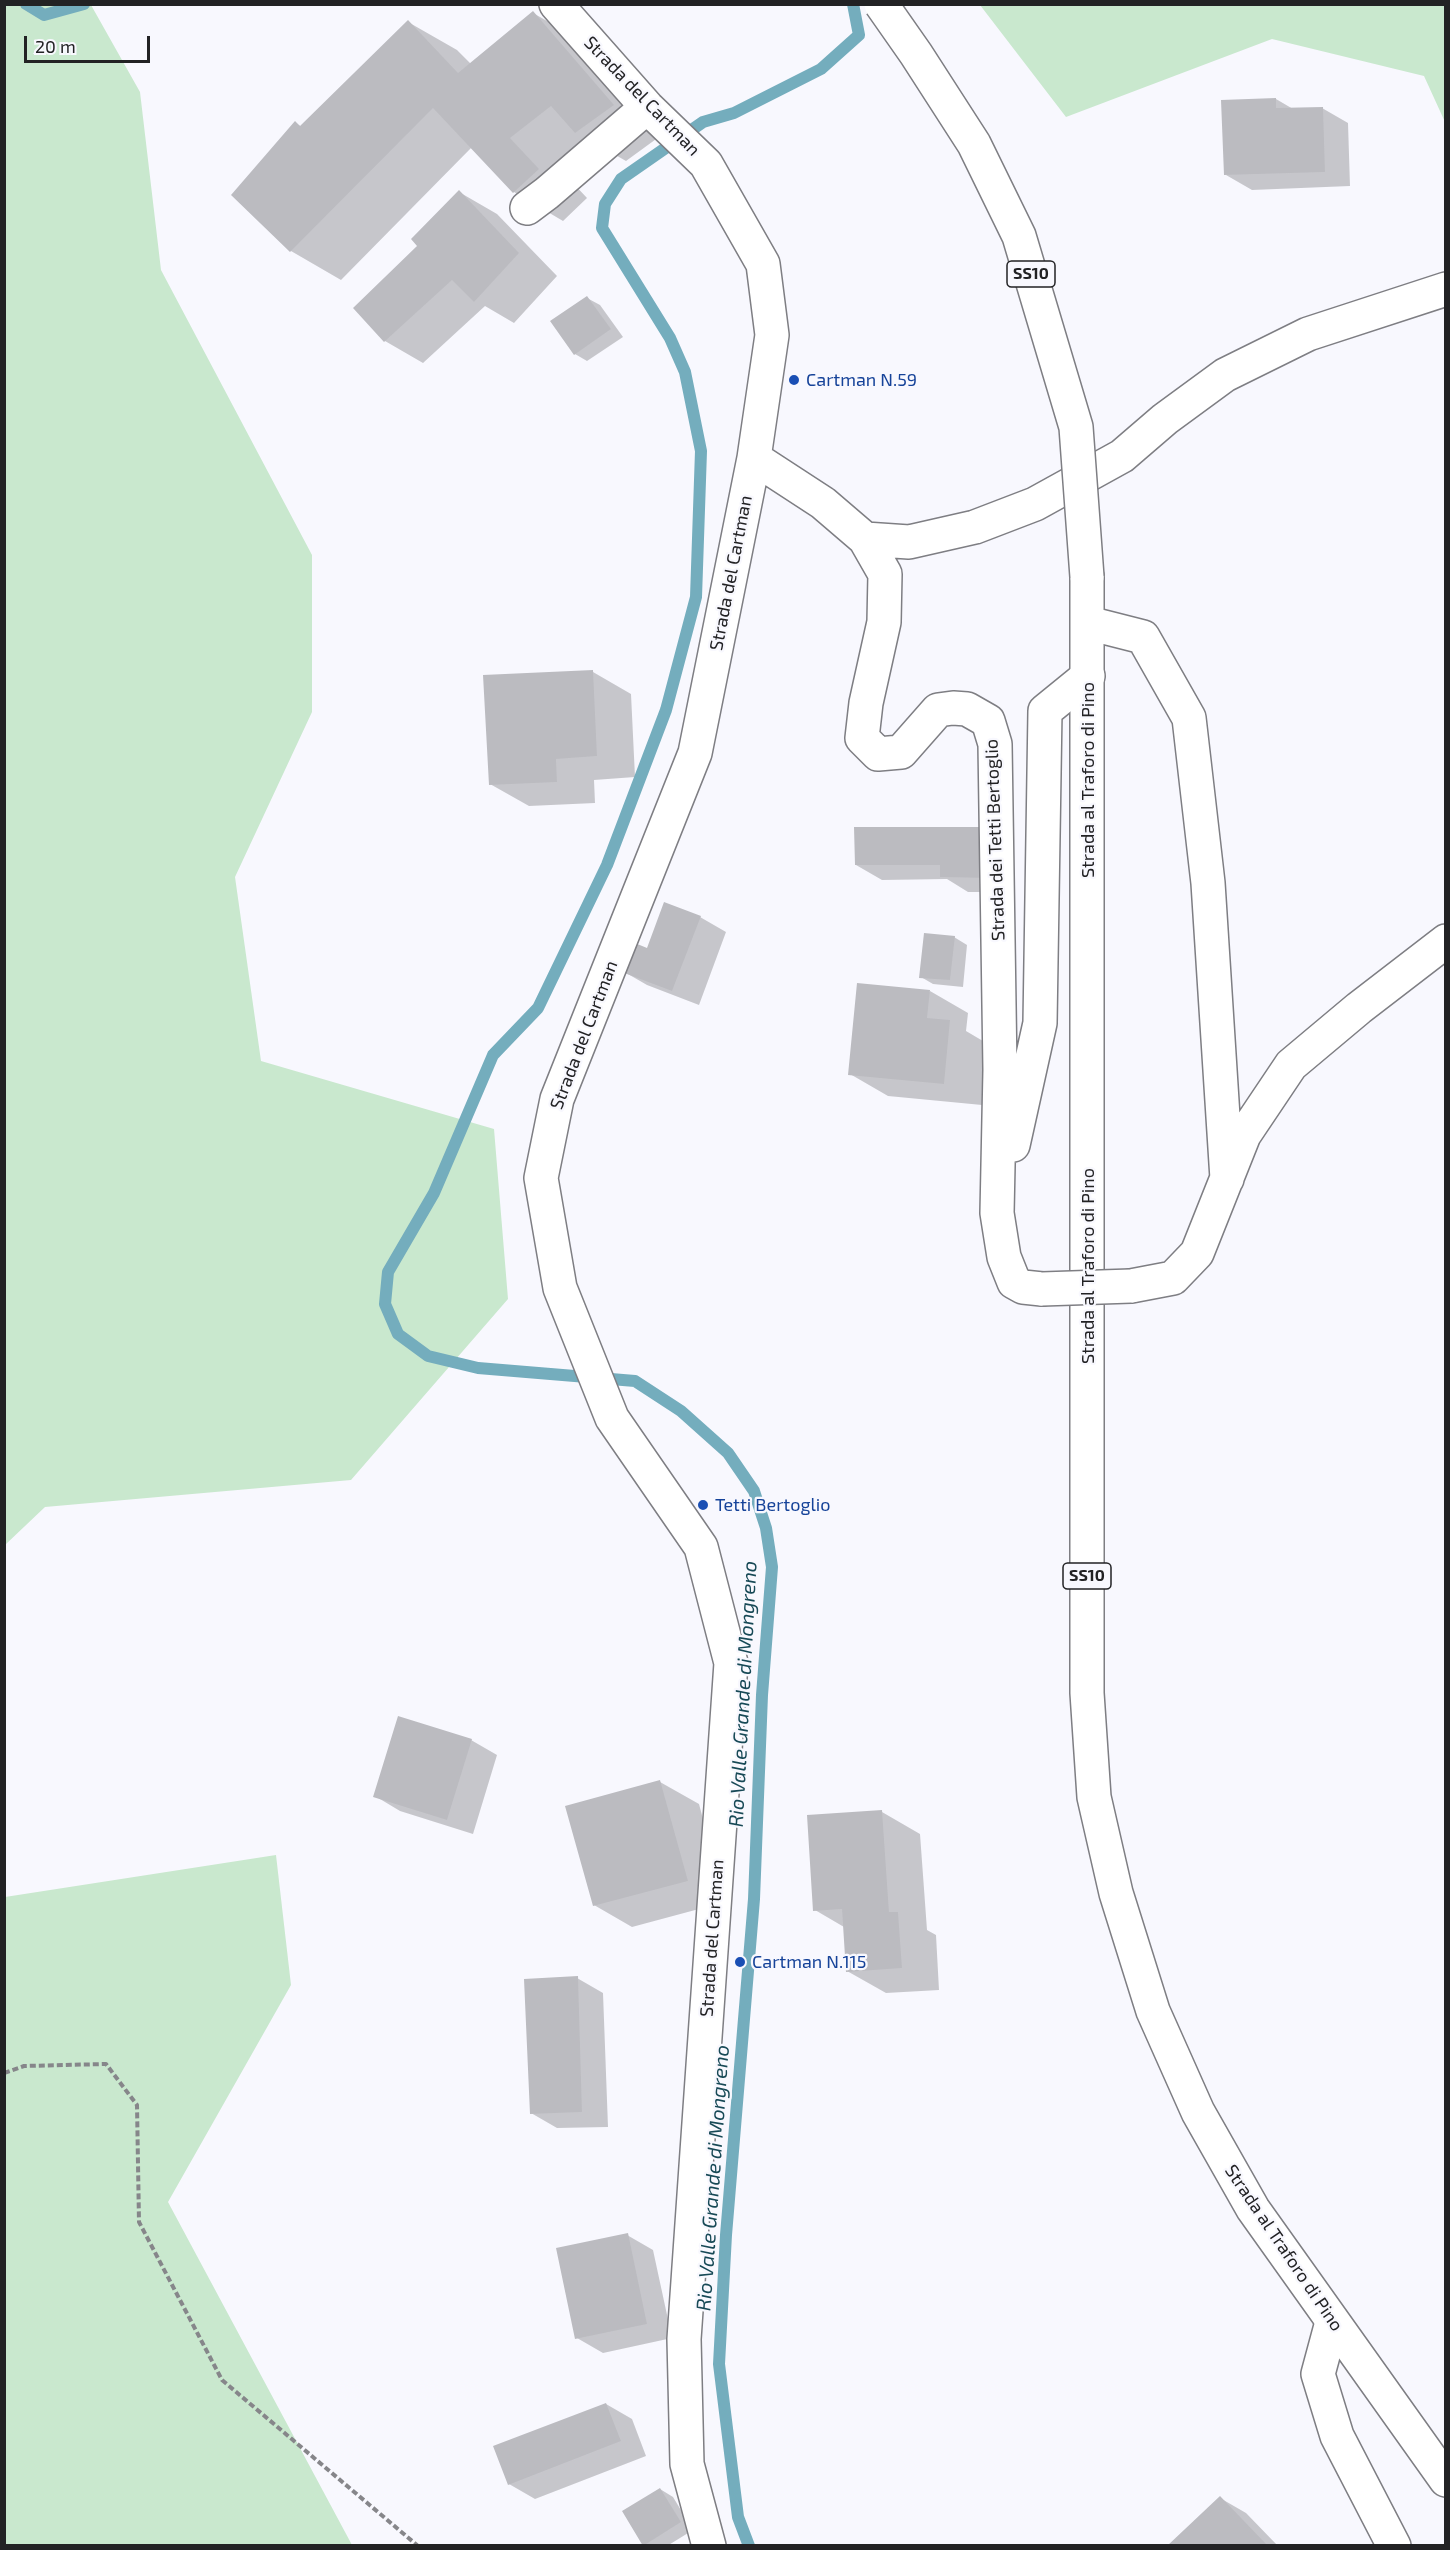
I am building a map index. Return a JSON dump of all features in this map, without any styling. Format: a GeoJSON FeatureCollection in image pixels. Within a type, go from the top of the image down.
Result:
{"type":"FeatureCollection","features":[{"type":"Feature","properties":{"kind":"street","name":"Strada del Cartman"},"geometry":{"type":"LineString","coordinates":[[556,4],[651,111],[706,164],[763,264],[772,335],[754,458],[695,753],[556,1099],[541,1178],[560,1288],[612,1418],[701,1547],[731,1664],[684,2339],[687,2464],[709,2546]]}},
{"type":"Feature","properties":{"kind":"street","name":"Strada al Traforo di Pino"},"geometry":{"type":"LineString","coordinates":[[881,4],[974,144],[1019,236],[1076,427],[1088,577],[1087,1693],[1094,1797],[1116,1893],[1153,2011],[1198,2112],[1253,2208],[1446,2480]]}},
{"type":"Feature","properties":{"kind":"street"},"geometry":{"type":"LineString","coordinates":[[527,208],[651,111]]}},
{"type":"Feature","properties":{"kind":"street"},"geometry":{"type":"LineString","coordinates":[[865,539],[909,542],[975,526],[1035,504],[1122,456],[1165,419],[1225,375],[1308,334],[1446,289]]}},
{"type":"Feature","properties":{"kind":"street","name":"Strada dei Tetti Bertoglio"},"geometry":{"type":"LineString","coordinates":[[754,458],[823,503],[865,539],[885,574],[884,622],[866,703],[862,738],[878,754],[901,752],[938,710],[967,709],[988,721],[995,744],[1000,1070],[997,1213],[1004,1257],[1014,1282],[1023,1287],[1042,1289],[1131,1286],[1173,1278],[1197,1252],[1244,1135],[1292,1065],[1359,1008],[1446,941]]}},
{"type":"Feature","properties":{"kind":"street"},"geometry":{"type":"LineString","coordinates":[[1088,623],[1143,636],[1189,718],[1208,884],[1227,1179]]}},
{"type":"Feature","properties":{"kind":"street","name":"Strada dei Tetti Bertoglio"},"geometry":{"type":"LineString","coordinates":[[997,1213],[1040,1023],[1045,711],[1088,676]]}},
{"type":"Feature","properties":{"kind":"street"},"geometry":{"type":"LineString","coordinates":[[1332,2322],[1318,2374],[1337,2436],[1394,2546]]}},
{"type":"Feature","properties":{"kind":"path"},"geometry":{"type":"LineString","coordinates":[[4,2073],[24,2066],[106,2064],[137,2105],[139,2222],[222,2380],[418,2546]]}},
{"type":"Feature","properties":{"kind":"green space"},"geometry":{"type":"Polygon","coordinates":[[[5,4],[91,5],[140,92],[161,270],[312,555],[312,712],[235,877],[261,1061],[494,1129],[508,1299],[351,1480],[45,1507],[5,1545],[5,4]]]}},
{"type":"Feature","properties":{"kind":"green space"},"geometry":{"type":"Polygon","coordinates":[[[980,5],[1445,5],[1445,122],[1424,76],[1272,39],[1066,117],[980,5]]]}},
{"type":"Feature","properties":{"kind":"green space"},"geometry":{"type":"Polygon","coordinates":[[[276,1855],[291,1985],[168,2202],[352,2545],[5,2545],[5,1897],[276,1855]]]}},
{"type":"Feature","properties":{"kind":"building"},"geometry":{"type":"Polygon","coordinates":[[[533,11],[614,105],[575,133],[551,106],[510,138],[539,169],[513,193],[433,108],[290,252],[231,195],[295,121],[300,126],[408,20],[458,73],[533,11]]]}},
{"type":"Feature","properties":{"kind":"building"},"geometry":{"type":"Polygon","coordinates":[[[1276,98],[1276,108],[1323,107],[1325,172],[1224,175],[1221,100],[1276,98]]]}},
{"type":"Feature","properties":{"kind":"building"},"geometry":{"type":"Polygon","coordinates":[[[459,190],[519,253],[474,302],[452,280],[384,342],[353,308],[417,246],[411,239],[459,190]]]}},
{"type":"Feature","properties":{"kind":"building"},"geometry":{"type":"Polygon","coordinates":[[[587,296],[611,329],[574,355],[550,321],[587,296]]]}},
{"type":"Feature","properties":{"kind":"building"},"geometry":{"type":"Polygon","coordinates":[[[593,670],[597,756],[556,759],[557,782],[489,785],[483,675],[593,670]]]}},
{"type":"Feature","properties":{"kind":"building"},"geometry":{"type":"Polygon","coordinates":[[[854,827],[989,827],[989,878],[940,877],[940,865],[855,865],[854,827]]]}},
{"type":"Feature","properties":{"kind":"building"},"geometry":{"type":"Polygon","coordinates":[[[664,902],[701,916],[672,991],[619,971],[630,941],[647,948],[664,902]]]}},
{"type":"Feature","properties":{"kind":"building"},"geometry":{"type":"Polygon","coordinates":[[[924,933],[955,936],[950,980],[919,978],[924,933]]]}},
{"type":"Feature","properties":{"kind":"building"},"geometry":{"type":"Polygon","coordinates":[[[857,983],[930,990],[927,1018],[950,1020],[944,1084],[848,1075],[857,983]]]}},
{"type":"Feature","properties":{"kind":"building"},"geometry":{"type":"Polygon","coordinates":[[[398,1716],[472,1739],[447,1820],[373,1797],[398,1716]]]}},
{"type":"Feature","properties":{"kind":"building"},"geometry":{"type":"Polygon","coordinates":[[[660,1780],[688,1881],[593,1906],[565,1806],[660,1780]]]}},
{"type":"Feature","properties":{"kind":"building"},"geometry":{"type":"Polygon","coordinates":[[[882,1810],[889,1912],[898,1912],[902,1968],[846,1972],[842,1909],[813,1911],[807,1815],[882,1810]]]}},
{"type":"Feature","properties":{"kind":"building"},"geometry":{"type":"Polygon","coordinates":[[[578,1976],[582,2112],[530,2114],[524,1979],[578,1976]]]}},
{"type":"Feature","properties":{"kind":"building"},"geometry":{"type":"Polygon","coordinates":[[[628,2233],[647,2324],[575,2339],[556,2248],[628,2233]]]}},
{"type":"Feature","properties":{"kind":"building"},"geometry":{"type":"Polygon","coordinates":[[[606,2403],[621,2441],[508,2485],[493,2446],[606,2403]]]}},
{"type":"Feature","properties":{"kind":"building"},"geometry":{"type":"Polygon","coordinates":[[[660,2488],[681,2522],[643,2546],[622,2511],[660,2488]]]}},
{"type":"Feature","properties":{"kind":"building"},"geometry":{"type":"Polygon","coordinates":[[[1220,2496],[1268,2546],[1167,2546],[1220,2496]]]}},
{"type":"Feature","properties":{"kind":"waterway","name":"Rio Valle Grande di Mongreno"},"geometry":{"type":"LineString","coordinates":[[26,4],[44,15],[84,4]]}},
{"type":"Feature","properties":{"kind":"waterway","name":"Rio Valle Grande di Mongreno"},"geometry":{"type":"LineString","coordinates":[[749,2546],[738,2517],[719,2364],[726,2235],[754,1899],[762,1695],[772,1567],[766,1528],[754,1491],[728,1453],[681,1411],[635,1381],[478,1368],[428,1356],[398,1334],[385,1304],[388,1272],[434,1193],[493,1055],[538,1008],[607,865],[666,710],[696,597],[701,451],[685,372],[670,338],[602,228],[605,204],[621,179],[703,122],[734,113],[821,69],[859,35],[853,4]]}},
{"type":"Feature","properties":{"kind":"place","name":"Cartman N.59"},"geometry":{"type":"Point","coordinates":[794,380]}},
{"type":"Feature","properties":{"kind":"place","name":"Tetti Bertoglio"},"geometry":{"type":"Point","coordinates":[703,1505]}},
{"type":"Feature","properties":{"kind":"place","name":"Cartman N.115"},"geometry":{"type":"Point","coordinates":[740,1962]}}]}
